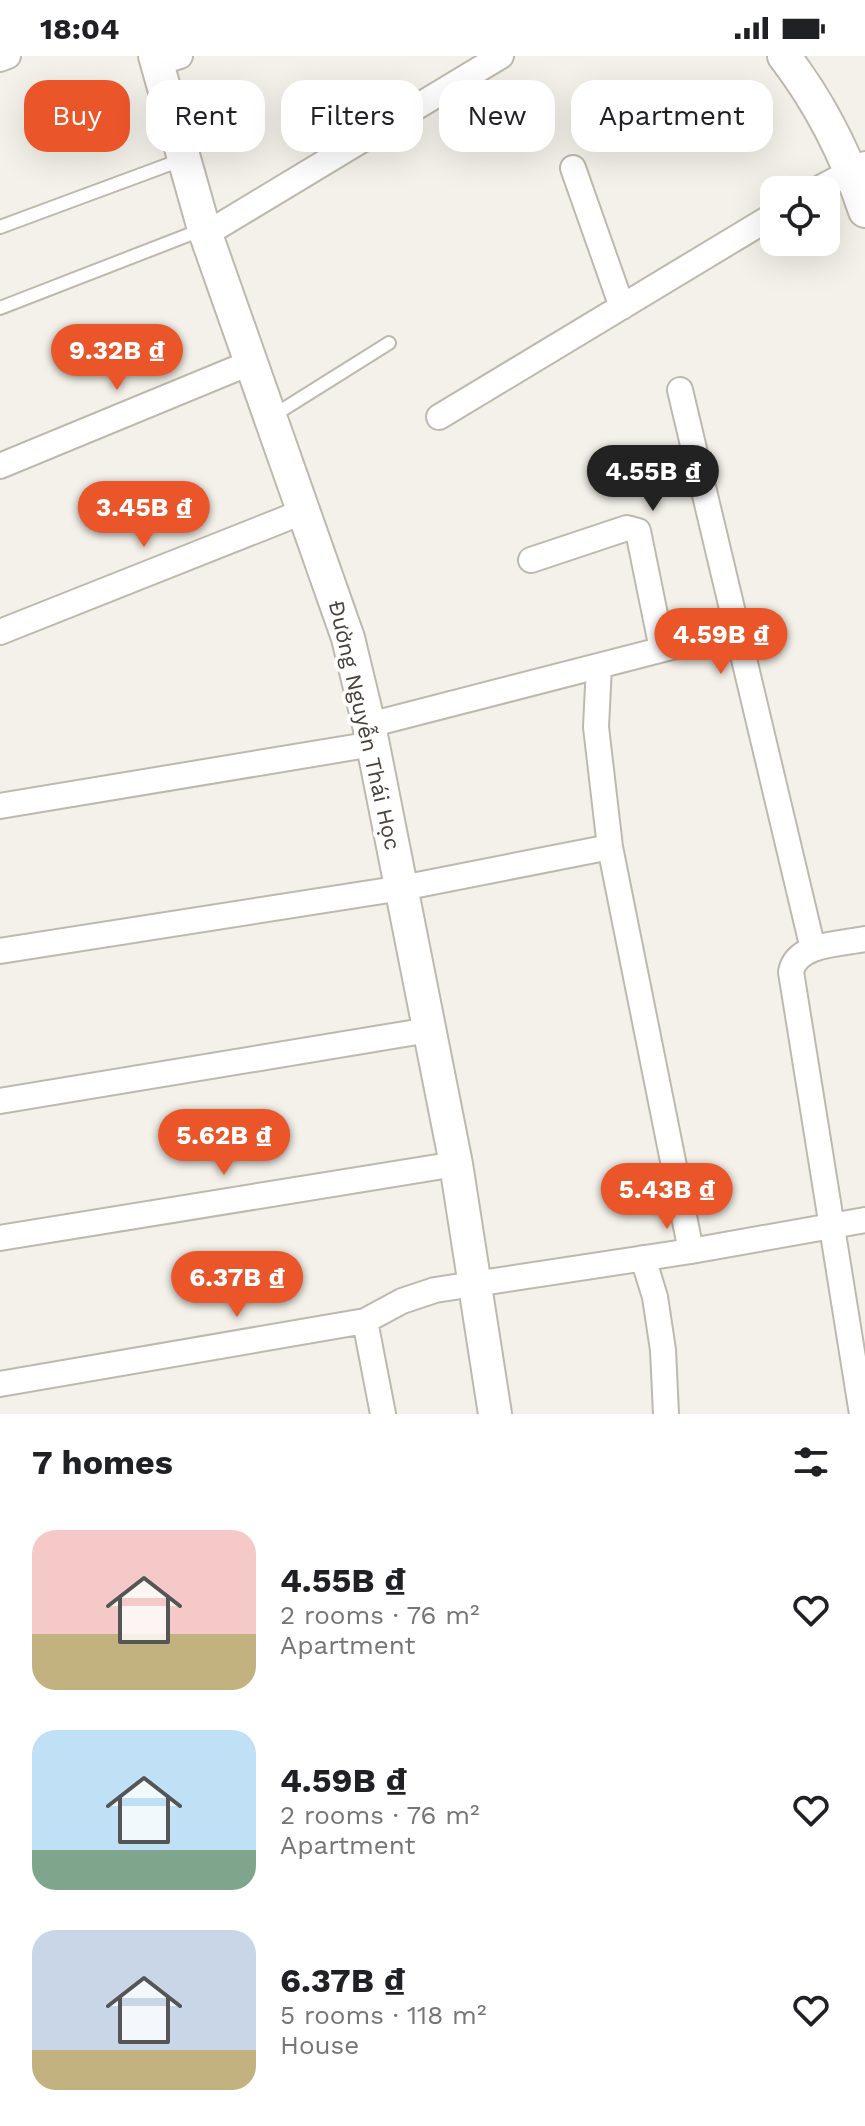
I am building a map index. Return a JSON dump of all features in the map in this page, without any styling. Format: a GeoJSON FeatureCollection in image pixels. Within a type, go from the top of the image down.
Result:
{"type":"FeatureCollection","features":[{"type":"Feature","properties":{"kind":"street"},"geometry":{"type":"LineString","coordinates":[[0,59],[8,56]]}},
{"type":"Feature","properties":{"kind":"street"},"geometry":{"type":"LineString","coordinates":[[205,231],[501,56]]}},
{"type":"Feature","properties":{"kind":"street"},"geometry":{"type":"LineString","coordinates":[[784,56],[816,98],[858,166],[865,211]]}},
{"type":"Feature","properties":{"kind":"street","name":"Đường Nguyễn Thái Học"},"geometry":{"type":"LineString","coordinates":[[164,58],[184,159],[205,231],[348,638],[371,735],[456,1164],[495,1414]]}},
{"type":"Feature","properties":{"kind":"street"},"geometry":{"type":"LineString","coordinates":[[840,176],[858,166]]}},
{"type":"Feature","properties":{"kind":"street"},"geometry":{"type":"LineString","coordinates":[[573,168],[622,307]]}},
{"type":"Feature","properties":{"kind":"street"},"geometry":{"type":"LineString","coordinates":[[439,417],[760,223]]}},
{"type":"Feature","properties":{"kind":"street"},"geometry":{"type":"LineString","coordinates":[[0,466],[252,362]]}},
{"type":"Feature","properties":{"kind":"street"},"geometry":{"type":"LineString","coordinates":[[680,390],[734,631],[813,949]]}},
{"type":"Feature","properties":{"kind":"street"},"geometry":{"type":"LineString","coordinates":[[0,632],[305,511]]}},
{"type":"Feature","properties":{"kind":"street"},"geometry":{"type":"LineString","coordinates":[[531,560],[627,528],[634,529],[640,537],[662,649]]}},
{"type":"Feature","properties":{"kind":"street"},"geometry":{"type":"LineString","coordinates":[[0,806],[371,735],[599,666],[734,631]]}},
{"type":"Feature","properties":{"kind":"street"},"geometry":{"type":"LineString","coordinates":[[599,666],[596,727],[610,847],[691,1251]]}},
{"type":"Feature","properties":{"kind":"street"},"geometry":{"type":"LineString","coordinates":[[0,951],[402,888],[610,847]]}},
{"type":"Feature","properties":{"kind":"street"},"geometry":{"type":"LineString","coordinates":[[862,1414],[791,972],[798,957],[813,949],[865,939]]}},
{"type":"Feature","properties":{"kind":"street"},"geometry":{"type":"LineString","coordinates":[[0,1101],[429,1030]]}},
{"type":"Feature","properties":{"kind":"street"},"geometry":{"type":"LineString","coordinates":[[0,1238],[456,1164]]}},
{"type":"Feature","properties":{"kind":"street"},"geometry":{"type":"LineString","coordinates":[[0,1384],[365,1321],[418,1295],[476,1283],[691,1251],[865,1220]]}},
{"type":"Feature","properties":{"kind":"street"},"geometry":{"type":"LineString","coordinates":[[643,1258],[655,1297],[663,1350],[666,1414]]}},
{"type":"Feature","properties":{"kind":"street"},"geometry":{"type":"LineString","coordinates":[[365,1321],[383,1414]]}},
{"type":"Feature","properties":{"kind":"lane"},"geometry":{"type":"LineString","coordinates":[[0,227],[184,159]]}},
{"type":"Feature","properties":{"kind":"lane"},"geometry":{"type":"LineString","coordinates":[[0,308],[205,231]]}},
{"type":"Feature","properties":{"kind":"lane"},"geometry":{"type":"LineString","coordinates":[[271,417],[389,343]]}}]}
